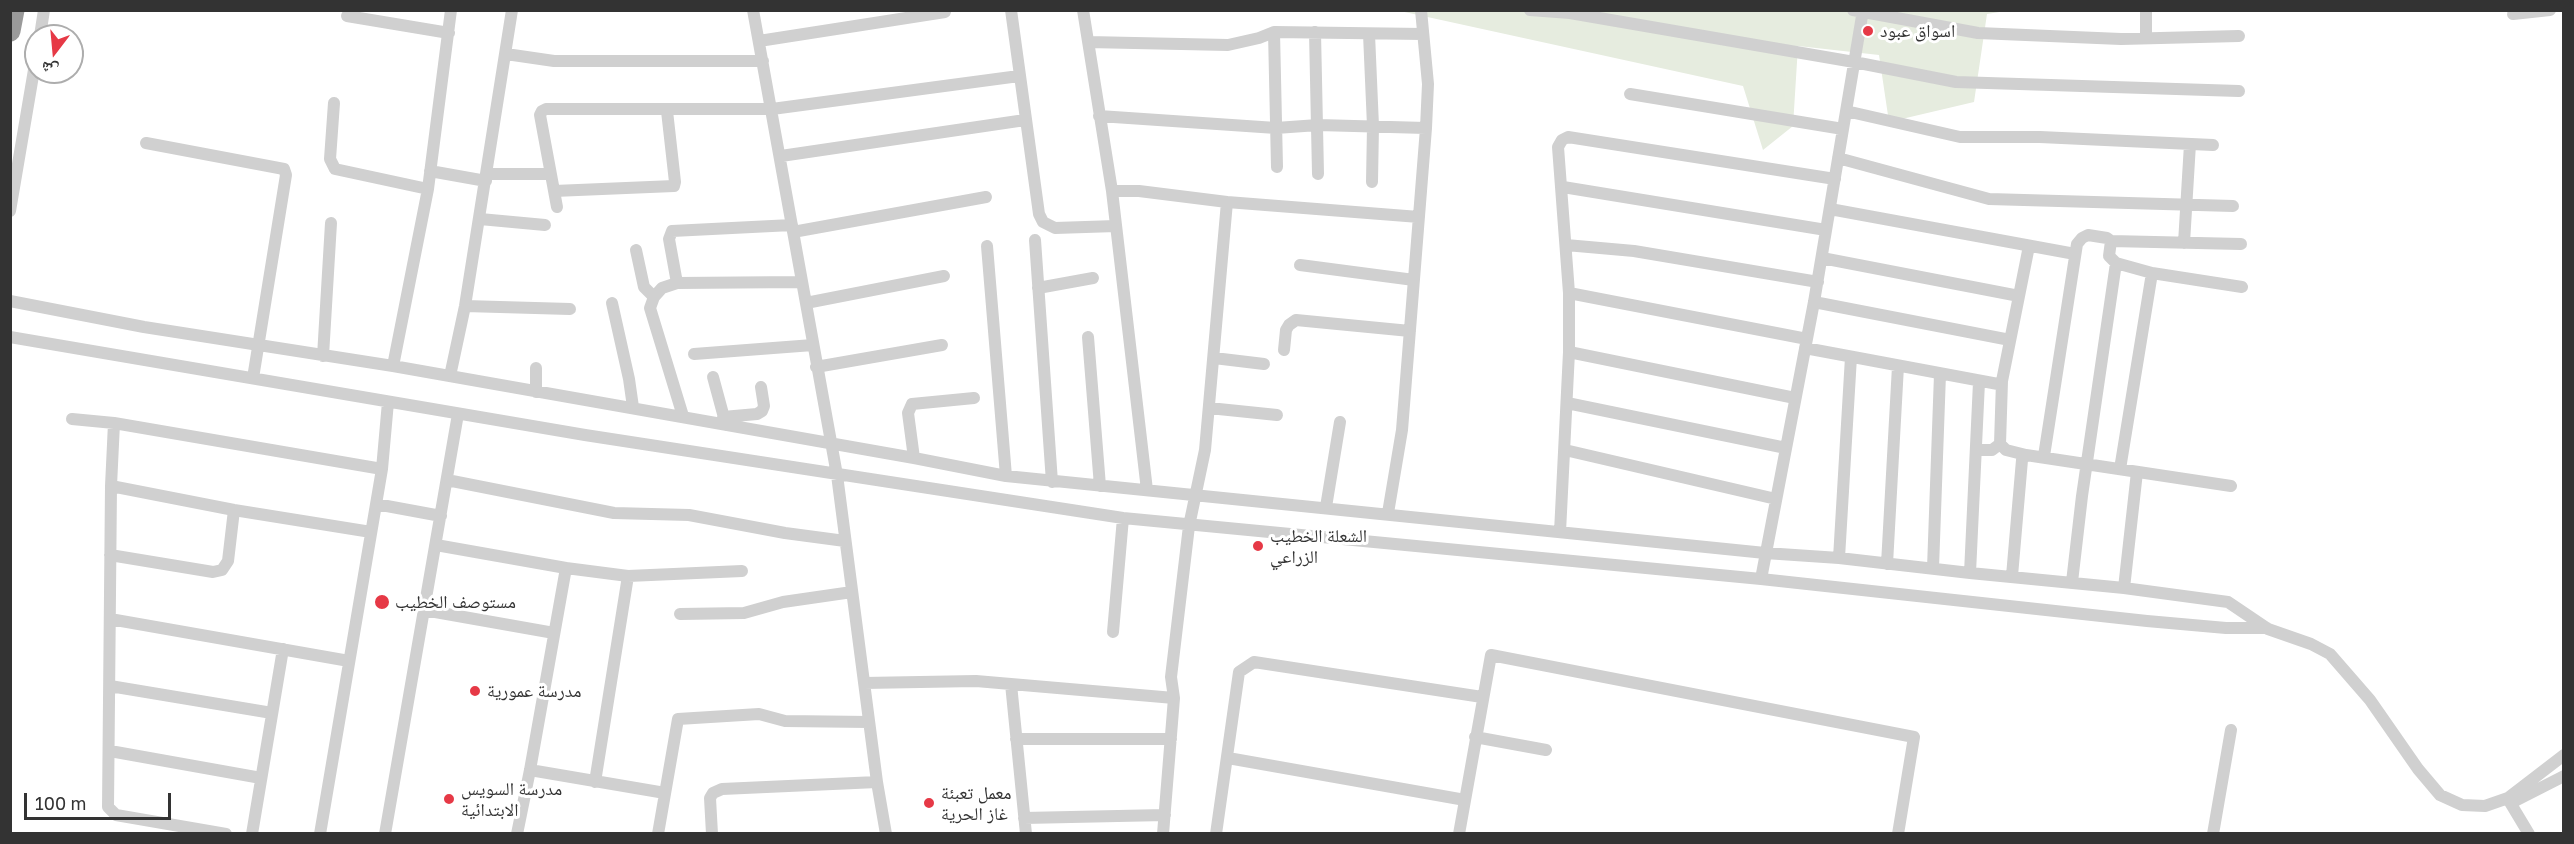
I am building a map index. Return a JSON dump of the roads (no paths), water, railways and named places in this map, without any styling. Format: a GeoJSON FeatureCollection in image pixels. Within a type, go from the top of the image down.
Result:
{"type":"FeatureCollection","features":[{"type":"Feature","properties":{"kind":"highway"},"geometry":{"type":"LineString","coordinates":[[10,31],[14,10]]}},
{"type":"Feature","properties":{"kind":"street"},"geometry":{"type":"LineString","coordinates":[[393,366],[428,189],[452,10]]}},
{"type":"Feature","properties":{"kind":"street"},"geometry":{"type":"LineString","coordinates":[[450,376],[480,219],[512,10]]}},
{"type":"Feature","properties":{"kind":"street"},"geometry":{"type":"LineString","coordinates":[[753,10],[781,156],[816,367],[832,444],[886,834]]}},
{"type":"Feature","properties":{"kind":"street"},"geometry":{"type":"LineString","coordinates":[[1011,10],[1019,76],[1043,222],[1055,228],[1116,225]]}},
{"type":"Feature","properties":{"kind":"street"},"geometry":{"type":"LineString","coordinates":[[1083,10],[1112,191],[1147,490]]}},
{"type":"Feature","properties":{"kind":"street"},"geometry":{"type":"LineString","coordinates":[[1388,513],[1402,430],[1426,128],[1428,84],[1421,10]]}},
{"type":"Feature","properties":{"kind":"street"},"geometry":{"type":"LineString","coordinates":[[1530,10],[1570,12],[1956,82],[2239,92]]}},
{"type":"Feature","properties":{"kind":"street"},"geometry":{"type":"LineString","coordinates":[[2146,10],[2146,38]]}},
{"type":"Feature","properties":{"kind":"street"},"geometry":{"type":"LineString","coordinates":[[2513,14],[2550,10]]}},
{"type":"Feature","properties":{"kind":"street"},"geometry":{"type":"LineString","coordinates":[[1761,579],[1818,282],[1854,62],[1860,11],[1978,33],[2146,38],[2239,36]]}},
{"type":"Feature","properties":{"kind":"street"},"geometry":{"type":"LineString","coordinates":[[759,41],[945,12]]}},
{"type":"Feature","properties":{"kind":"street"},"geometry":{"type":"LineString","coordinates":[[347,16],[448,33]]}},
{"type":"Feature","properties":{"kind":"street"},"geometry":{"type":"LineString","coordinates":[[1088,42],[1228,45],[1274,32],[1423,34]]}},
{"type":"Feature","properties":{"kind":"street"},"geometry":{"type":"LineString","coordinates":[[1274,32],[1277,167]]}},
{"type":"Feature","properties":{"kind":"street"},"geometry":{"type":"LineString","coordinates":[[1315,33],[1318,174]]}},
{"type":"Feature","properties":{"kind":"street"},"geometry":{"type":"LineString","coordinates":[[1369,34],[1373,126],[1372,182]]}},
{"type":"Feature","properties":{"kind":"street"},"geometry":{"type":"LineString","coordinates":[[506,54],[554,62],[763,61]]}},
{"type":"Feature","properties":{"kind":"street"},"geometry":{"type":"LineString","coordinates":[[557,207],[540,115],[542,111],[772,110],[1019,76]]}},
{"type":"Feature","properties":{"kind":"street"},"geometry":{"type":"LineString","coordinates":[[10,211],[32,84]]}},
{"type":"Feature","properties":{"kind":"street"},"geometry":{"type":"LineString","coordinates":[[1630,94],[1843,129]]}},
{"type":"Feature","properties":{"kind":"street"},"geometry":{"type":"LineString","coordinates":[[334,103],[330,159],[335,170],[428,189]]}},
{"type":"Feature","properties":{"kind":"street"},"geometry":{"type":"LineString","coordinates":[[554,191],[674,186],[667,111]]}},
{"type":"Feature","properties":{"kind":"street"},"geometry":{"type":"LineString","coordinates":[[1846,111],[1960,137],[2040,137],[2213,145]]}},
{"type":"Feature","properties":{"kind":"street"},"geometry":{"type":"LineString","coordinates":[[1099,116],[1276,128],[1318,125],[1426,128]]}},
{"type":"Feature","properties":{"kind":"street"},"geometry":{"type":"LineString","coordinates":[[781,156],[1026,120]]}},
{"type":"Feature","properties":{"kind":"street"},"geometry":{"type":"LineString","coordinates":[[1560,532],[1569,352],[1569,293],[1563,187],[1558,147],[1562,140],[1568,137],[1835,179]]}},
{"type":"Feature","properties":{"kind":"street"},"geometry":{"type":"LineString","coordinates":[[146,143],[284,169],[286,175],[253,378]]}},
{"type":"Feature","properties":{"kind":"street"},"geometry":{"type":"LineString","coordinates":[[2184,243],[2190,144]]}},
{"type":"Feature","properties":{"kind":"street"},"geometry":{"type":"LineString","coordinates":[[1838,158],[1980,198],[2233,206]]}},
{"type":"Feature","properties":{"kind":"street"},"geometry":{"type":"LineString","coordinates":[[430,171],[486,178],[551,174]]}},
{"type":"Feature","properties":{"kind":"street"},"geometry":{"type":"LineString","coordinates":[[1563,187],[1826,230]]}},
{"type":"Feature","properties":{"kind":"street"},"geometry":{"type":"LineString","coordinates":[[1112,191],[1139,191],[1227,202],[1419,217]]}},
{"type":"Feature","properties":{"kind":"street"},"geometry":{"type":"LineString","coordinates":[[677,283],[669,238],[672,231],[793,228],[986,197]]}},
{"type":"Feature","properties":{"kind":"street"},"geometry":{"type":"LineString","coordinates":[[1163,834],[1174,698],[1171,677],[1189,526],[1205,450],[1227,202]]}},
{"type":"Feature","properties":{"kind":"street"},"geometry":{"type":"LineString","coordinates":[[1830,209],[2075,254]]}},
{"type":"Feature","properties":{"kind":"street"},"geometry":{"type":"LineString","coordinates":[[480,219],[545,225]]}},
{"type":"Feature","properties":{"kind":"street"},"geometry":{"type":"LineString","coordinates":[[323,356],[331,223]]}},
{"type":"Feature","properties":{"kind":"street"},"geometry":{"type":"LineString","coordinates":[[2043,456],[2075,254],[2077,244],[2082,238],[2088,236],[2107,238],[2111,241],[2241,244]]}},
{"type":"Feature","properties":{"kind":"street"},"geometry":{"type":"LineString","coordinates":[[1035,240],[1052,482]]}},
{"type":"Feature","properties":{"kind":"street"},"geometry":{"type":"LineString","coordinates":[[2111,241],[2109,256],[2116,263],[2152,273],[2242,287]]}},
{"type":"Feature","properties":{"kind":"street"},"geometry":{"type":"LineString","coordinates":[[1566,245],[1634,250],[1818,282]]}},
{"type":"Feature","properties":{"kind":"street"},"geometry":{"type":"LineString","coordinates":[[987,246],[1006,476]]}},
{"type":"Feature","properties":{"kind":"street"},"geometry":{"type":"LineString","coordinates":[[2029,246],[2002,381],[2000,444],[2006,450],[2026,455],[2231,486]]}},
{"type":"Feature","properties":{"kind":"street"},"geometry":{"type":"LineString","coordinates":[[636,250],[644,287],[654,297]]}},
{"type":"Feature","properties":{"kind":"street"},"geometry":{"type":"LineString","coordinates":[[1822,258],[2019,296]]}},
{"type":"Feature","properties":{"kind":"street"},"geometry":{"type":"LineString","coordinates":[[2072,582],[2086,463],[2116,263]]}},
{"type":"Feature","properties":{"kind":"street"},"geometry":{"type":"LineString","coordinates":[[1300,265],[1414,280]]}},
{"type":"Feature","properties":{"kind":"street"},"geometry":{"type":"LineString","coordinates":[[2120,469],[2152,273]]}},
{"type":"Feature","properties":{"kind":"street"},"geometry":{"type":"LineString","coordinates":[[806,303],[944,276]]}},
{"type":"Feature","properties":{"kind":"street"},"geometry":{"type":"LineString","coordinates":[[1038,288],[1093,278]]}},
{"type":"Feature","properties":{"kind":"street"},"geometry":{"type":"LineString","coordinates":[[683,416],[650,308],[654,297],[662,288],[677,283],[801,282]]}},
{"type":"Feature","properties":{"kind":"street"},"geometry":{"type":"LineString","coordinates":[[1569,293],[1806,343],[1851,357],[1993,385],[2002,381]]}},
{"type":"Feature","properties":{"kind":"street"},"geometry":{"type":"LineString","coordinates":[[10,301],[259,347],[393,366],[724,422],[1006,476],[2072,582],[2228,602],[2268,628],[2311,644],[2330,654],[2370,700],[2418,769],[2440,795],[2462,805],[2486,806],[2510,801],[2564,776]]}},
{"type":"Feature","properties":{"kind":"street"},"geometry":{"type":"LineString","coordinates":[[1814,302],[2010,340]]}},
{"type":"Feature","properties":{"kind":"street"},"geometry":{"type":"LineString","coordinates":[[612,303],[633,407]]}},
{"type":"Feature","properties":{"kind":"street"},"geometry":{"type":"LineString","coordinates":[[465,306],[570,309]]}},
{"type":"Feature","properties":{"kind":"street"},"geometry":{"type":"LineString","coordinates":[[1284,350],[1286,330],[1296,320],[1410,331]]}},
{"type":"Feature","properties":{"kind":"street"},"geometry":{"type":"LineString","coordinates":[[10,337],[458,414],[1123,519],[1761,579],[2226,628],[2268,628]]}},
{"type":"Feature","properties":{"kind":"street"},"geometry":{"type":"LineString","coordinates":[[1088,337],[1100,486]]}},
{"type":"Feature","properties":{"kind":"street"},"geometry":{"type":"LineString","coordinates":[[694,354],[813,345]]}},
{"type":"Feature","properties":{"kind":"street"},"geometry":{"type":"LineString","coordinates":[[816,367],[942,345]]}},
{"type":"Feature","properties":{"kind":"street"},"geometry":{"type":"LineString","coordinates":[[1569,352],[1795,398]]}},
{"type":"Feature","properties":{"kind":"street"},"geometry":{"type":"LineString","coordinates":[[1839,558],[1851,357]]}},
{"type":"Feature","properties":{"kind":"street"},"geometry":{"type":"LineString","coordinates":[[1214,358],[1264,364]]}},
{"type":"Feature","properties":{"kind":"street"},"geometry":{"type":"LineString","coordinates":[[1887,564],[1898,366]]}},
{"type":"Feature","properties":{"kind":"street"},"geometry":{"type":"LineString","coordinates":[[536,368],[536,392]]}},
{"type":"Feature","properties":{"kind":"street"},"geometry":{"type":"LineString","coordinates":[[1933,568],[1940,374]]}},
{"type":"Feature","properties":{"kind":"street"},"geometry":{"type":"LineString","coordinates":[[713,377],[724,422]]}},
{"type":"Feature","properties":{"kind":"street"},"geometry":{"type":"LineString","coordinates":[[1970,573],[1979,382]]}},
{"type":"Feature","properties":{"kind":"street"},"geometry":{"type":"LineString","coordinates":[[724,422],[762,411],[764,406],[762,387]]}},
{"type":"Feature","properties":{"kind":"street"},"geometry":{"type":"LineString","coordinates":[[914,458],[908,413],[912,404],[974,398]]}},
{"type":"Feature","properties":{"kind":"street"},"geometry":{"type":"LineString","coordinates":[[320,834],[382,470],[388,402]]}},
{"type":"Feature","properties":{"kind":"street"},"geometry":{"type":"LineString","coordinates":[[1567,403],[1786,448]]}},
{"type":"Feature","properties":{"kind":"street"},"geometry":{"type":"LineString","coordinates":[[1209,408],[1277,415]]}},
{"type":"Feature","properties":{"kind":"street"},"geometry":{"type":"LineString","coordinates":[[385,834],[458,414]]}},
{"type":"Feature","properties":{"kind":"street"},"geometry":{"type":"LineString","coordinates":[[72,419],[114,423],[382,470]]}},
{"type":"Feature","properties":{"kind":"street"},"geometry":{"type":"LineString","coordinates":[[1326,507],[1340,422]]}},
{"type":"Feature","properties":{"kind":"street"},"geometry":{"type":"LineString","coordinates":[[114,423],[110,555],[110,811],[226,834]]}},
{"type":"Feature","properties":{"kind":"street"},"geometry":{"type":"LineString","coordinates":[[1976,450],[1992,450],[2000,444]]}},
{"type":"Feature","properties":{"kind":"street"},"geometry":{"type":"LineString","coordinates":[[1565,450],[1776,499]]}},
{"type":"Feature","properties":{"kind":"street"},"geometry":{"type":"LineString","coordinates":[[2012,576],[2022,460],[2026,455]]}},
{"type":"Feature","properties":{"kind":"street"},"geometry":{"type":"LineString","coordinates":[[2124,588],[2138,472]]}},
{"type":"Feature","properties":{"kind":"street"},"geometry":{"type":"LineString","coordinates":[[447,480],[614,513],[689,515],[784,533],[845,541]]}},
{"type":"Feature","properties":{"kind":"street"},"geometry":{"type":"LineString","coordinates":[[111,486],[234,510],[371,532]]}},
{"type":"Feature","properties":{"kind":"street"},"geometry":{"type":"LineString","coordinates":[[376,504],[441,516]]}},
{"type":"Feature","properties":{"kind":"street"},"geometry":{"type":"LineString","coordinates":[[110,555],[213,572],[222,570],[228,561],[234,510]]}},
{"type":"Feature","properties":{"kind":"street"},"geometry":{"type":"LineString","coordinates":[[1113,632],[1123,519]]}},
{"type":"Feature","properties":{"kind":"street"},"geometry":{"type":"LineString","coordinates":[[436,545],[566,568],[628,576],[741,570]]}},
{"type":"Feature","properties":{"kind":"street"},"geometry":{"type":"LineString","coordinates":[[517,834],[566,568]]}},
{"type":"Feature","properties":{"kind":"street"},"geometry":{"type":"LineString","coordinates":[[595,782],[628,576]]}},
{"type":"Feature","properties":{"kind":"street"},"geometry":{"type":"LineString","coordinates":[[680,614],[744,613],[783,602],[852,592]]}},
{"type":"Feature","properties":{"kind":"street"},"geometry":{"type":"LineString","coordinates":[[2226,628],[2228,602]]}},
{"type":"Feature","properties":{"kind":"street"},"geometry":{"type":"LineString","coordinates":[[424,610],[554,633]]}},
{"type":"Feature","properties":{"kind":"street"},"geometry":{"type":"LineString","coordinates":[[110,619],[349,661]]}},
{"type":"Feature","properties":{"kind":"street"},"geometry":{"type":"LineString","coordinates":[[252,834],[283,648]]}},
{"type":"Feature","properties":{"kind":"street"},"geometry":{"type":"LineString","coordinates":[[1459,834],[1491,655],[1914,737],[1898,834]]}},
{"type":"Feature","properties":{"kind":"street"},"geometry":{"type":"LineString","coordinates":[[1215,834],[1239,672],[1254,662],[1482,697]]}},
{"type":"Feature","properties":{"kind":"street"},"geometry":{"type":"LineString","coordinates":[[864,682],[976,681],[1174,698]]}},
{"type":"Feature","properties":{"kind":"street"},"geometry":{"type":"LineString","coordinates":[[1011,684],[1026,834]]}},
{"type":"Feature","properties":{"kind":"street"},"geometry":{"type":"LineString","coordinates":[[110,686],[272,713]]}},
{"type":"Feature","properties":{"kind":"street"},"geometry":{"type":"LineString","coordinates":[[658,834],[678,719],[759,714],[785,721],[869,722]]}},
{"type":"Feature","properties":{"kind":"street"},"geometry":{"type":"LineString","coordinates":[[2213,834],[2231,730]]}},
{"type":"Feature","properties":{"kind":"street"},"geometry":{"type":"LineString","coordinates":[[1475,737],[1546,750]]}},
{"type":"Feature","properties":{"kind":"street"},"geometry":{"type":"LineString","coordinates":[[1016,739],[1171,739]]}},
{"type":"Feature","properties":{"kind":"street"},"geometry":{"type":"LineString","coordinates":[[110,751],[261,778]]}},
{"type":"Feature","properties":{"kind":"street"},"geometry":{"type":"LineString","coordinates":[[2510,801],[2564,755]]}},
{"type":"Feature","properties":{"kind":"street"},"geometry":{"type":"LineString","coordinates":[[1228,758],[1465,800]]}},
{"type":"Feature","properties":{"kind":"street"},"geometry":{"type":"LineString","coordinates":[[530,770],[665,793]]}},
{"type":"Feature","properties":{"kind":"street"},"geometry":{"type":"LineString","coordinates":[[712,834],[710,798],[713,793],[722,789],[877,782]]}},
{"type":"Feature","properties":{"kind":"street"},"geometry":{"type":"LineString","coordinates":[[2510,801],[2529,834]]}},
{"type":"Feature","properties":{"kind":"street"},"geometry":{"type":"LineString","coordinates":[[1024,818],[1165,815]]}},
{"type":"Feature","properties":{"kind":"place","name":"اسواق عبود"},"geometry":{"type":"Point","coordinates":[1868,31]}},
{"type":"Feature","properties":{"kind":"place","name":"الشعلة الخطيب الزراعي"},"geometry":{"type":"Point","coordinates":[1258,546]}},
{"type":"Feature","properties":{"kind":"place","name":"مستوصف الخطيب"},"geometry":{"type":"Point","coordinates":[382,602]}},
{"type":"Feature","properties":{"kind":"place","name":"مدرسة عمورية"},"geometry":{"type":"Point","coordinates":[475,691]}},
{"type":"Feature","properties":{"kind":"place","name":"مدرسة السويس الابتدائية"},"geometry":{"type":"Point","coordinates":[449,799]}},
{"type":"Feature","properties":{"kind":"place","name":"معمل تعبئة غاز الحرية"},"geometry":{"type":"Point","coordinates":[929,803]}}]}
